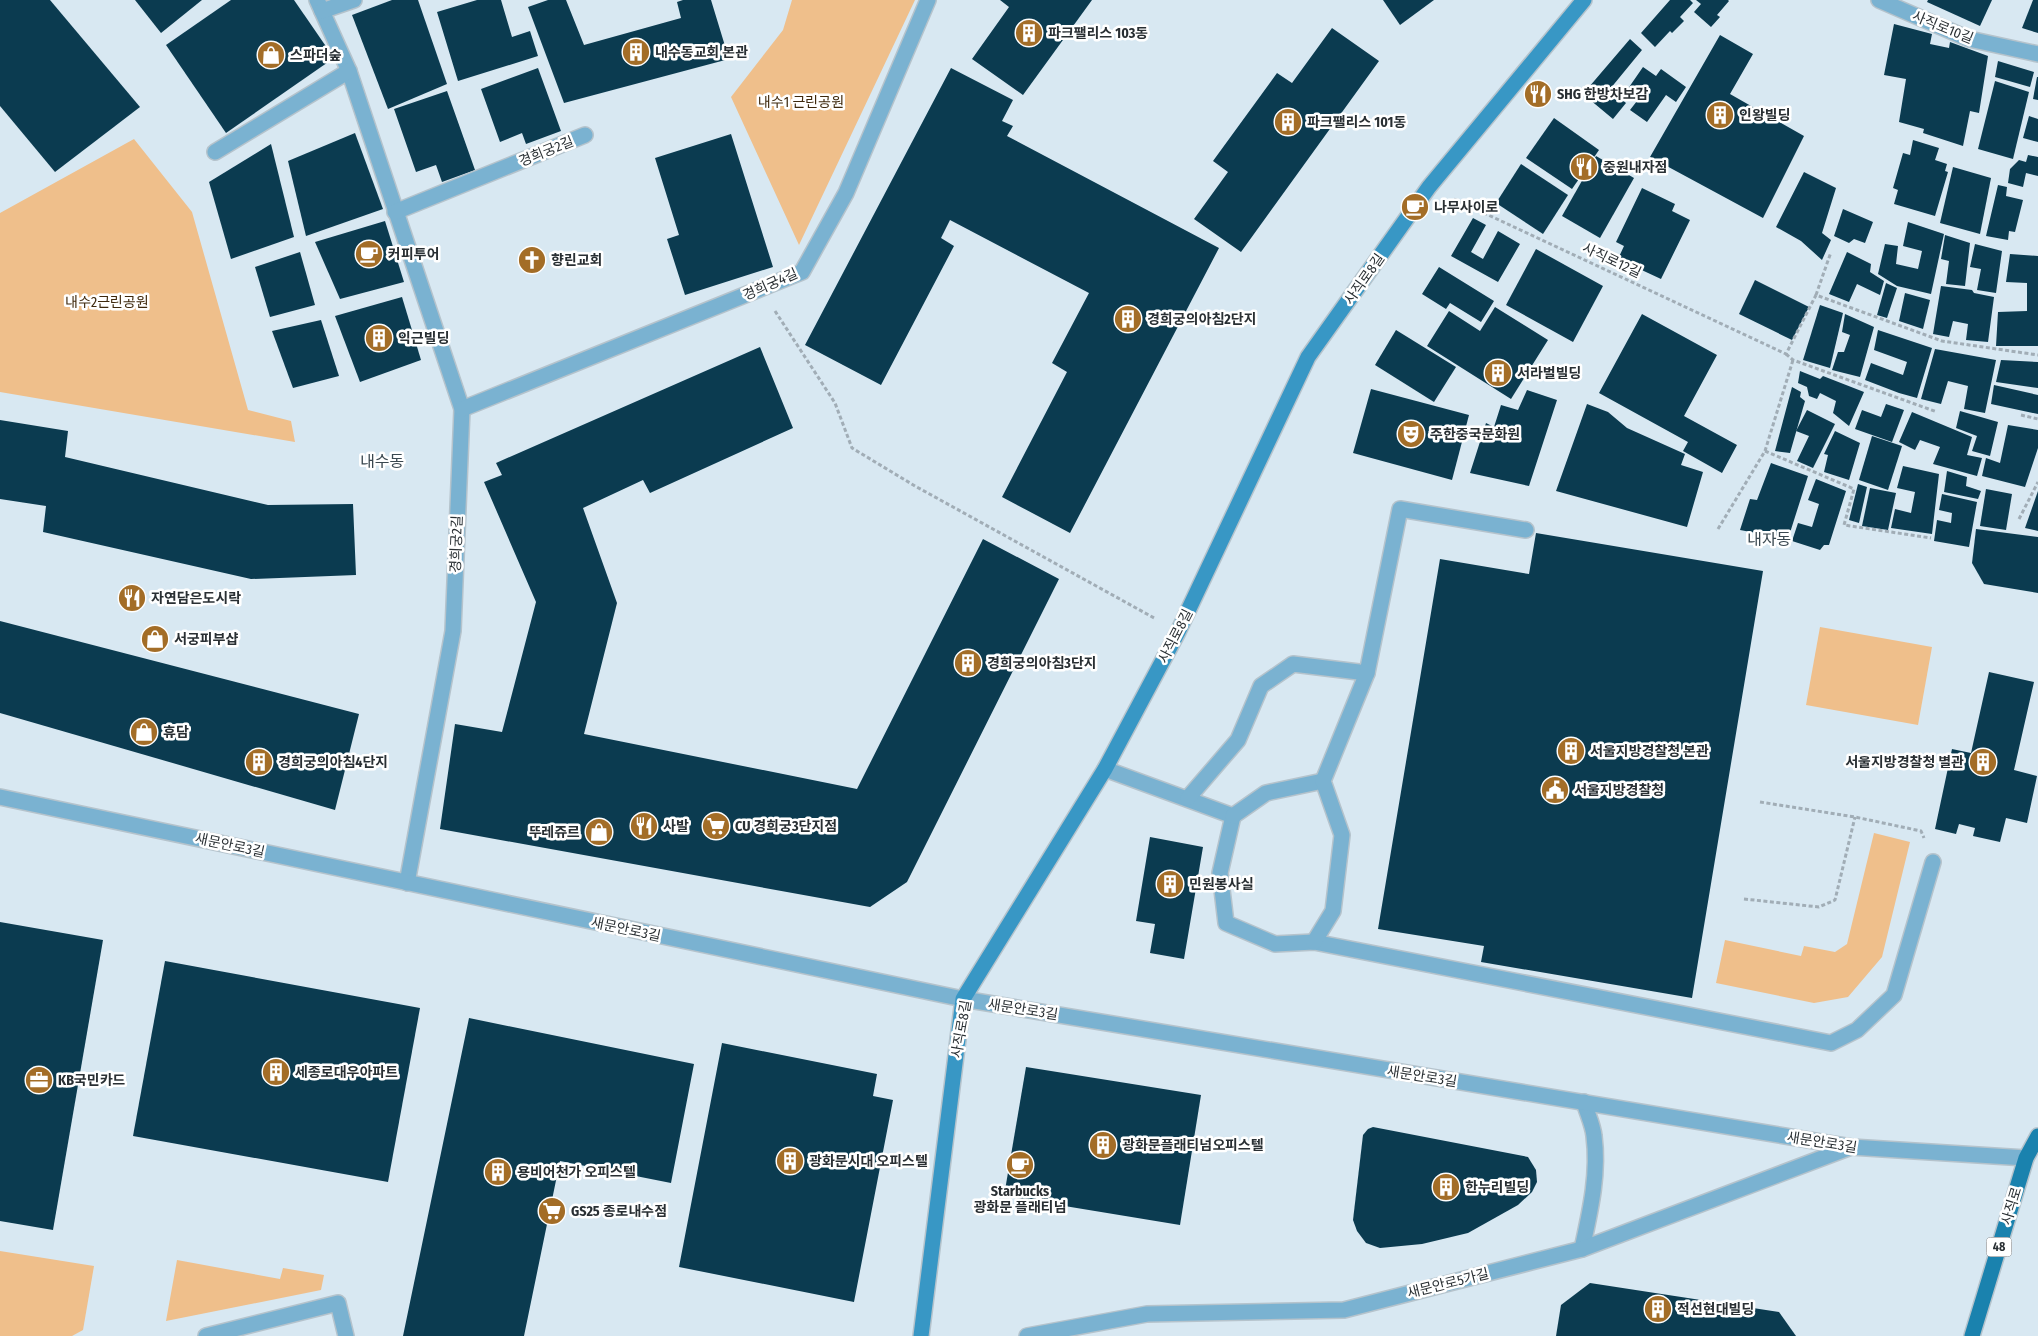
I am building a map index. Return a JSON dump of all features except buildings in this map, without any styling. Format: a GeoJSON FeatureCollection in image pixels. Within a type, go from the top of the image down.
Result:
{"type":"FeatureCollection","features":[{"type":"Feature","properties":{"kind":"main road","name":"사직로"},"geometry":{"type":"LineString","coordinates":[[1972,1336],[2038,1136]]}},
{"type":"Feature","properties":{"kind":"street","name":"경희궁2길"},"geometry":{"type":"LineString","coordinates":[[354,0],[320,6],[349,71],[462,409],[453,630],[406,882]]}},
{"type":"Feature","properties":{"kind":"street","name":"경희궁4길"},"geometry":{"type":"LineString","coordinates":[[462,409],[802,272],[846,193],[928,0]]}},
{"type":"Feature","properties":{"kind":"street","name":"사직로8길"},"geometry":{"type":"LineString","coordinates":[[921,1336],[963,999],[1105,768],[1178,632],[1308,358],[1429,187],[1584,0]]}},
{"type":"Feature","properties":{"kind":"street","name":"사직로10길"},"geometry":{"type":"LineString","coordinates":[[1879,0],[1969,39],[2038,54]]}},
{"type":"Feature","properties":{"kind":"street"},"geometry":{"type":"LineString","coordinates":[[215,152],[349,71]]}},
{"type":"Feature","properties":{"kind":"street","name":"경희궁2길"},"geometry":{"type":"LineString","coordinates":[[395,212],[585,135]]}},
{"type":"Feature","properties":{"kind":"street"},"geometry":{"type":"LineString","coordinates":[[1314,942],[1333,912],[1342,835],[1323,781],[1368,672],[1400,509],[1526,530]]}},
{"type":"Feature","properties":{"kind":"street"},"geometry":{"type":"LineString","coordinates":[[1188,798],[1238,740],[1261,686],[1293,664],[1368,672]]}},
{"type":"Feature","properties":{"kind":"street"},"geometry":{"type":"LineString","coordinates":[[1105,768],[1233,816]]}},
{"type":"Feature","properties":{"kind":"street"},"geometry":{"type":"LineString","coordinates":[[1323,781],[1266,793],[1233,816],[1220,874],[1226,923],[1275,944],[1314,942],[1831,1043],[1857,1030],[1894,995],[1933,862]]}},
{"type":"Feature","properties":{"kind":"street","name":"새문안로3길"},"geometry":{"type":"LineString","coordinates":[[0,797],[963,999],[1852,1147],[2032,1158]]}},
{"type":"Feature","properties":{"kind":"street"},"geometry":{"type":"LineString","coordinates":[[1582,1249],[1592,1199],[1595,1169],[1594,1134],[1584,1102]]}},
{"type":"Feature","properties":{"kind":"street","name":"새문안로5가길"},"geometry":{"type":"LineString","coordinates":[[1027,1336],[1147,1314],[1344,1310],[1582,1249],[1852,1147]]}},
{"type":"Feature","properties":{"kind":"street"},"geometry":{"type":"LineString","coordinates":[[206,1336],[338,1303],[346,1336]]}},
{"type":"Feature","properties":{"kind":"path","name":"사직로12길"},"geometry":{"type":"LineString","coordinates":[[1429,187],[1786,354],[1793,360],[1937,412]]}},
{"type":"Feature","properties":{"kind":"path"},"geometry":{"type":"LineString","coordinates":[[1786,354],[1816,295],[1830,252]]}},
{"type":"Feature","properties":{"kind":"path"},"geometry":{"type":"LineString","coordinates":[[761,289],[834,402],[852,448],[915,486],[1178,632]]}},
{"type":"Feature","properties":{"kind":"path"},"geometry":{"type":"LineString","coordinates":[[1816,295],[1942,341],[2038,355]]}},
{"type":"Feature","properties":{"kind":"path"},"geometry":{"type":"LineString","coordinates":[[1718,529],[1765,451],[1793,360]]}},
{"type":"Feature","properties":{"kind":"path"},"geometry":{"type":"LineString","coordinates":[[2020,415],[2038,419]]}},
{"type":"Feature","properties":{"kind":"path"},"geometry":{"type":"LineString","coordinates":[[1765,451],[1854,489],[1844,525],[1931,538]]}},
{"type":"Feature","properties":{"kind":"path"},"geometry":{"type":"LineString","coordinates":[[2019,518],[2038,482]]}},
{"type":"Feature","properties":{"kind":"path"},"geometry":{"type":"LineString","coordinates":[[1760,802],[1855,817],[1921,831],[1933,862]]}},
{"type":"Feature","properties":{"kind":"path"},"geometry":{"type":"LineString","coordinates":[[1744,899],[1819,907],[1835,900],[1855,817]]}},
{"type":"Feature","properties":{"kind":"green space","name":"내수1 근린공원"},"geometry":{"type":"Polygon","coordinates":[[[792,0],[915,0],[799,245],[731,97],[783,30],[792,0]]]}},
{"type":"Feature","properties":{"kind":"green space","name":"내수2근린공원"},"geometry":{"type":"Polygon","coordinates":[[[134,139],[192,212],[248,410],[291,421],[295,442],[0,392],[0,213],[134,139]]]}},
{"type":"Feature","properties":{"kind":"green space"},"geometry":{"type":"Polygon","coordinates":[[[1820,627],[1932,647],[1918,725],[1806,705],[1820,627]]]}},
{"type":"Feature","properties":{"kind":"green space"},"geometry":{"type":"Polygon","coordinates":[[[1874,833],[1910,842],[1882,957],[1848,997],[1814,1003],[1716,983],[1725,940],[1801,956],[1804,946],[1835,952],[1847,944],[1874,833]]]}},
{"type":"Feature","properties":{"kind":"green space"},"geometry":{"type":"Polygon","coordinates":[[[0,1251],[94,1266],[83,1330],[72,1336],[0,1336],[0,1251]]]}},
{"type":"Feature","properties":{"kind":"green space"},"geometry":{"type":"Polygon","coordinates":[[[177,1260],[280,1279],[283,1268],[324,1275],[321,1290],[166,1321],[177,1260]]]}},
{"type":"Feature","properties":{"kind":"place","name":"파크팰리스 103동"},"geometry":{"type":"Point","coordinates":[1029,33]}},
{"type":"Feature","properties":{"kind":"place","name":"내수동교회 본관"},"geometry":{"type":"Point","coordinates":[636,52]}},
{"type":"Feature","properties":{"kind":"place","name":"스파더숲"},"geometry":{"type":"Point","coordinates":[271,55]}},
{"type":"Feature","properties":{"kind":"place","name":"SHG 한방차보감"},"geometry":{"type":"Point","coordinates":[1538,94]}},
{"type":"Feature","properties":{"kind":"place","name":"인왕빌딩"},"geometry":{"type":"Point","coordinates":[1720,115]}},
{"type":"Feature","properties":{"kind":"place","name":"파크팰리스 101동"},"geometry":{"type":"Point","coordinates":[1288,122]}},
{"type":"Feature","properties":{"kind":"place","name":"중원내자점"},"geometry":{"type":"Point","coordinates":[1584,167]}},
{"type":"Feature","properties":{"kind":"place","name":"나무사이로"},"geometry":{"type":"Point","coordinates":[1415,207]}},
{"type":"Feature","properties":{"kind":"place","name":"커피투어"},"geometry":{"type":"Point","coordinates":[369,254]}},
{"type":"Feature","properties":{"kind":"place","name":"향린교회"},"geometry":{"type":"Point","coordinates":[532,260]}},
{"type":"Feature","properties":{"kind":"place","name":"경희궁의아침2단지"},"geometry":{"type":"Point","coordinates":[1128,319]}},
{"type":"Feature","properties":{"kind":"place","name":"익근빌딩"},"geometry":{"type":"Point","coordinates":[379,338]}},
{"type":"Feature","properties":{"kind":"place","name":"서라벌빌딩"},"geometry":{"type":"Point","coordinates":[1498,373]}},
{"type":"Feature","properties":{"kind":"place","name":"주한중국문화원"},"geometry":{"type":"Point","coordinates":[1411,434]}},
{"type":"Feature","properties":{"kind":"place","name":"자연담은도시락"},"geometry":{"type":"Point","coordinates":[132,598]}},
{"type":"Feature","properties":{"kind":"place","name":"서궁피부샵"},"geometry":{"type":"Point","coordinates":[155,639]}},
{"type":"Feature","properties":{"kind":"place","name":"경희궁의아침3단지"},"geometry":{"type":"Point","coordinates":[968,663]}},
{"type":"Feature","properties":{"kind":"place","name":"휴담"},"geometry":{"type":"Point","coordinates":[144,732]}},
{"type":"Feature","properties":{"kind":"place","name":"서울지방경찰청 본관"},"geometry":{"type":"Point","coordinates":[1571,751]}},
{"type":"Feature","properties":{"kind":"place","name":"경희궁의아침4단지"},"geometry":{"type":"Point","coordinates":[259,762]}},
{"type":"Feature","properties":{"kind":"place","name":"서울지방경찰청 별관"},"geometry":{"type":"Point","coordinates":[1983,762]}},
{"type":"Feature","properties":{"kind":"place","name":"서울지방경찰청"},"geometry":{"type":"Point","coordinates":[1555,790]}},
{"type":"Feature","properties":{"kind":"place","name":"사발"},"geometry":{"type":"Point","coordinates":[644,826]}},
{"type":"Feature","properties":{"kind":"place","name":"CU 경희궁3단지점"},"geometry":{"type":"Point","coordinates":[716,826]}},
{"type":"Feature","properties":{"kind":"place","name":"뚜레쥬르"},"geometry":{"type":"Point","coordinates":[599,832]}},
{"type":"Feature","properties":{"kind":"place","name":"민원봉사실"},"geometry":{"type":"Point","coordinates":[1170,884]}},
{"type":"Feature","properties":{"kind":"place","name":"세종로대우아파트"},"geometry":{"type":"Point","coordinates":[276,1072]}},
{"type":"Feature","properties":{"kind":"place","name":"KB국민카드"},"geometry":{"type":"Point","coordinates":[39,1080]}},
{"type":"Feature","properties":{"kind":"place","name":"광화문플래티넘오피스텔"},"geometry":{"type":"Point","coordinates":[1103,1145]}},
{"type":"Feature","properties":{"kind":"place","name":"광화문시대 오피스텔"},"geometry":{"type":"Point","coordinates":[790,1161]}},
{"type":"Feature","properties":{"kind":"place","name":"Starbucks 광화문 플래티넘"},"geometry":{"type":"Point","coordinates":[1020,1165]}},
{"type":"Feature","properties":{"kind":"place","name":"용비어천가 오피스텔"},"geometry":{"type":"Point","coordinates":[498,1172]}},
{"type":"Feature","properties":{"kind":"place","name":"한누리빌딩"},"geometry":{"type":"Point","coordinates":[1446,1187]}},
{"type":"Feature","properties":{"kind":"place","name":"GS25 종로내수점"},"geometry":{"type":"Point","coordinates":[552,1211]}},
{"type":"Feature","properties":{"kind":"place","name":"적선현대빌딩"},"geometry":{"type":"Point","coordinates":[1658,1309]}},
{"type":"Feature","properties":{"kind":"district","name":"내수동"},"geometry":{"type":"Point","coordinates":[382,461]}},
{"type":"Feature","properties":{"kind":"district","name":"내자동"},"geometry":{"type":"Point","coordinates":[1769,539]}}]}
